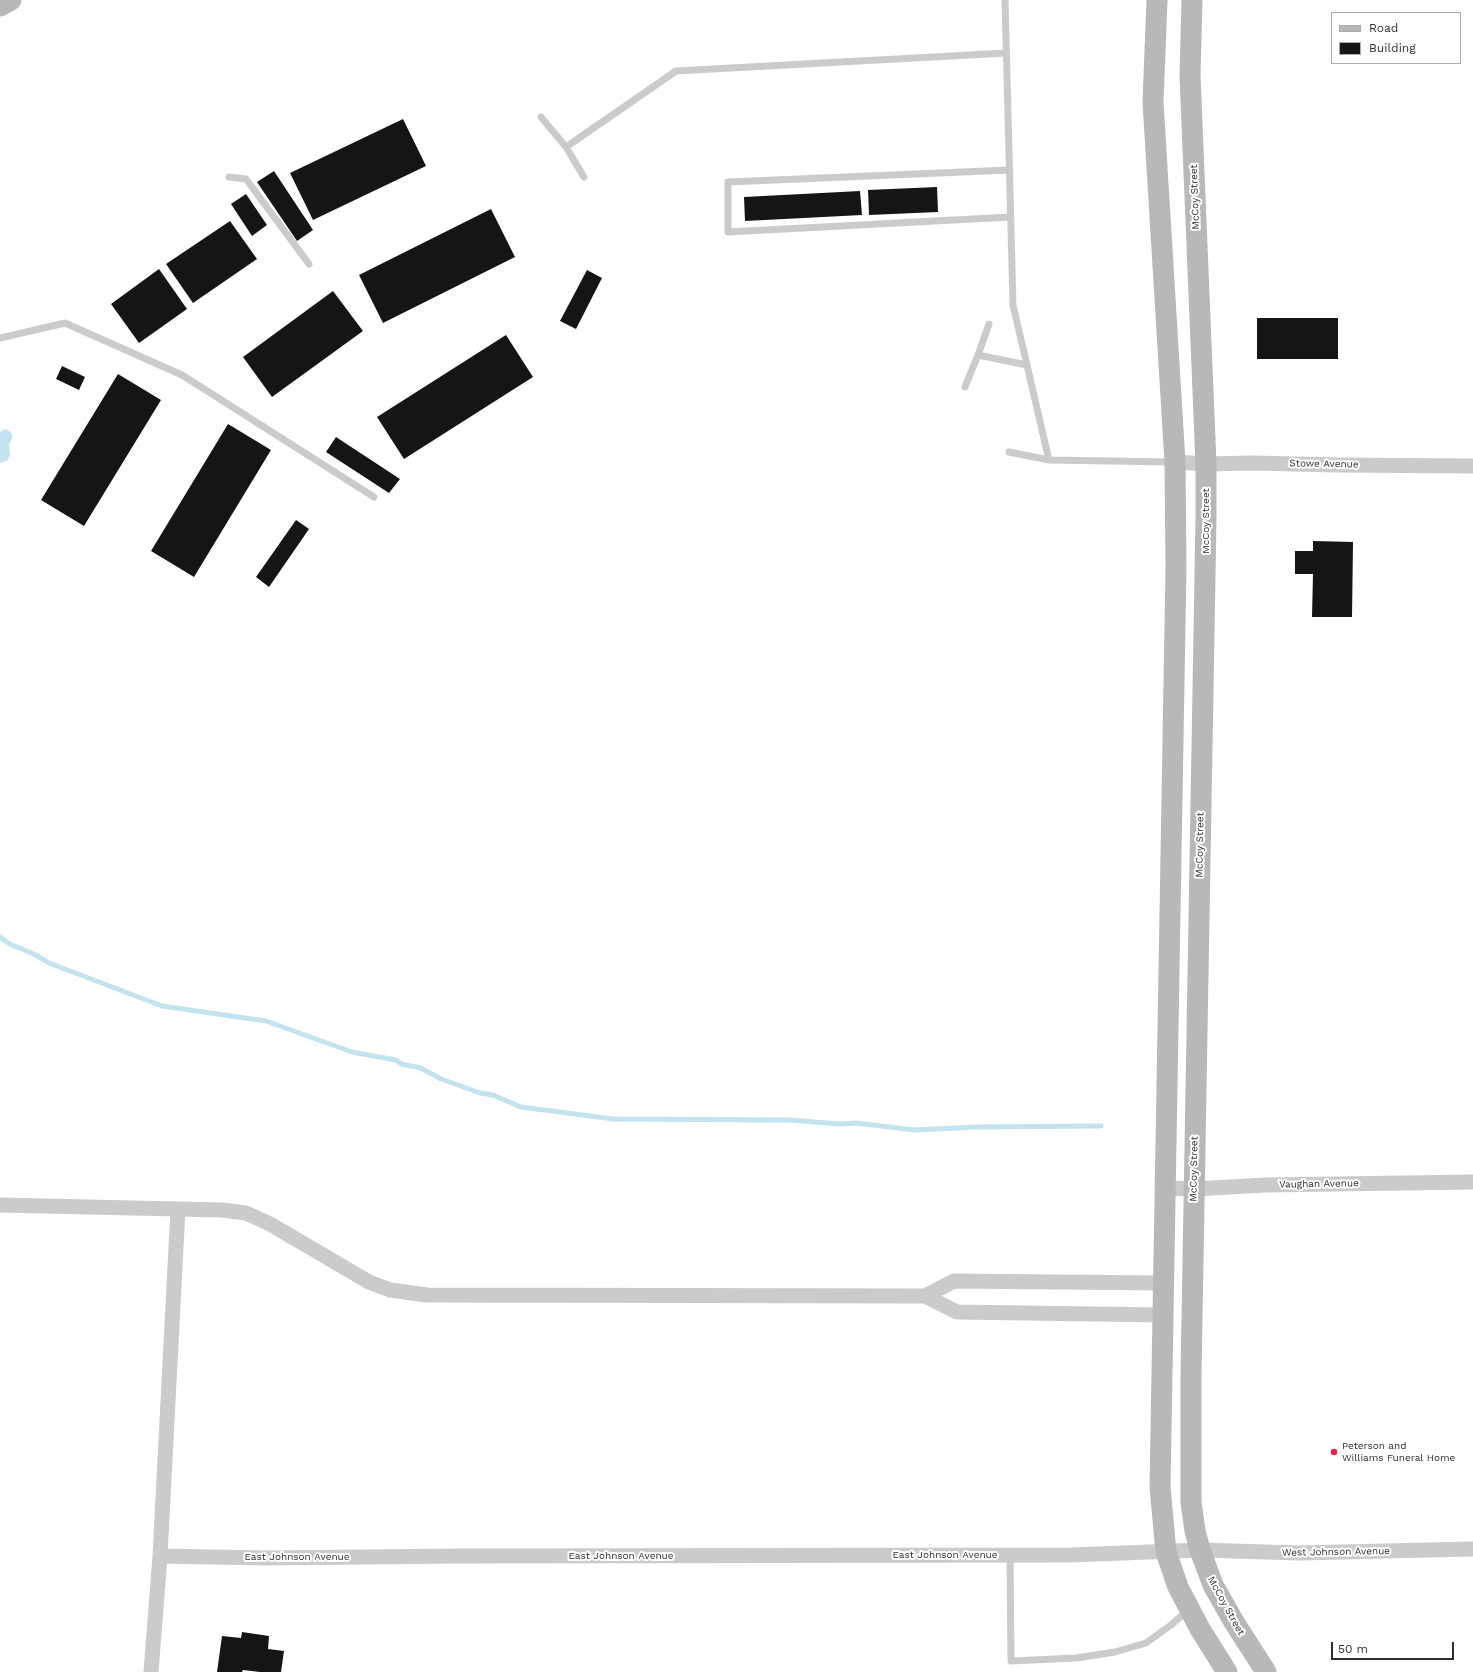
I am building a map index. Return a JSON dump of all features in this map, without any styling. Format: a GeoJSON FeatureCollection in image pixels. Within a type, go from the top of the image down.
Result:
{"type":"FeatureCollection","features":[{"type":"Feature","properties":{"kind":"street"},"geometry":{"type":"LineString","coordinates":[[0,6],[11,0]]}},
{"type":"Feature","properties":{"kind":"street"},"geometry":{"type":"LineString","coordinates":[[1157,0],[1153,102],[1175,462],[1176,568],[1164,1188],[1160,1488],[1166,1552],[1178,1587],[1200,1629],[1227,1672]]}},
{"type":"Feature","properties":{"kind":"street","name":"McCoy Street"},"geometry":{"type":"LineString","coordinates":[[1192,0],[1190,75],[1206,464],[1206,518],[1190,1502],[1200,1550],[1213,1585],[1234,1622],[1266,1672]]}},
{"type":"Feature","properties":{"kind":"street","name":"Stowe Avenue"},"geometry":{"type":"LineString","coordinates":[[1175,462],[1206,464],[1251,463],[1473,466]]}},
{"type":"Feature","properties":{"kind":"street","name":"Vaughan Avenue"},"geometry":{"type":"LineString","coordinates":[[1164,1188],[1194,1189],[1265,1185],[1473,1182]]}},
{"type":"Feature","properties":{"kind":"street"},"geometry":{"type":"LineString","coordinates":[[0,1205],[222,1210],[246,1213],[270,1224],[369,1282],[390,1290],[427,1295],[925,1296],[957,1312],[1162,1315]]}},
{"type":"Feature","properties":{"kind":"street"},"geometry":{"type":"LineString","coordinates":[[151,1672],[160,1556],[178,1209]]}},
{"type":"Feature","properties":{"kind":"street"},"geometry":{"type":"LineString","coordinates":[[925,1296],[954,1281],[1163,1283]]}},
{"type":"Feature","properties":{"kind":"street","name":"West Johnson Avenue"},"geometry":{"type":"LineString","coordinates":[[1200,1550],[1298,1553],[1473,1549]]}},
{"type":"Feature","properties":{"kind":"street","name":"East Johnson Avenue"},"geometry":{"type":"LineString","coordinates":[[160,1556],[274,1558],[476,1556],[1071,1555],[1200,1550]]}},
{"type":"Feature","properties":{"kind":"lane"},"geometry":{"type":"LineString","coordinates":[[1005,0],[1013,305],[1049,460]]}},
{"type":"Feature","properties":{"kind":"lane"},"geometry":{"type":"LineString","coordinates":[[566,147],[676,71],[1006,53]]}},
{"type":"Feature","properties":{"kind":"lane"},"geometry":{"type":"LineString","coordinates":[[540,117],[566,147],[584,177]]}},
{"type":"Feature","properties":{"kind":"lane"},"geometry":{"type":"LineString","coordinates":[[1009,170],[728,182],[728,232],[1010,217]]}},
{"type":"Feature","properties":{"kind":"lane"},"geometry":{"type":"LineString","coordinates":[[229,177],[246,179],[309,264]]}},
{"type":"Feature","properties":{"kind":"lane"},"geometry":{"type":"LineString","coordinates":[[0,338],[65,323],[182,375],[374,497]]}},
{"type":"Feature","properties":{"kind":"lane"},"geometry":{"type":"LineString","coordinates":[[965,386],[989,324]]}},
{"type":"Feature","properties":{"kind":"lane"},"geometry":{"type":"LineString","coordinates":[[978,355],[1027,366]]}},
{"type":"Feature","properties":{"kind":"lane"},"geometry":{"type":"LineString","coordinates":[[1009,452],[1049,460],[1175,462]]}},
{"type":"Feature","properties":{"kind":"lane"},"geometry":{"type":"LineString","coordinates":[[1010,1555],[1011,1661],[1076,1658],[1115,1652],[1146,1643],[1171,1625],[1189,1609]]}},
{"type":"Feature","properties":{"kind":"water"},"geometry":{"type":"Polygon","coordinates":[[[5,429],[10,431],[12,435],[12,439],[9,444],[10,455],[7,461],[0,463],[0,432],[5,429]]]}},
{"type":"Feature","properties":{"kind":"building"},"geometry":{"type":"Polygon","coordinates":[[[403,119],[426,166],[313,220],[290,173],[403,119]]]}},
{"type":"Feature","properties":{"kind":"building"},"geometry":{"type":"Polygon","coordinates":[[[274,171],[313,230],[297,241],[257,182],[274,171]]]}},
{"type":"Feature","properties":{"kind":"building"},"geometry":{"type":"Polygon","coordinates":[[[937,187],[938,212],[869,215],[868,190],[937,187]]]}},
{"type":"Feature","properties":{"kind":"building"},"geometry":{"type":"Polygon","coordinates":[[[860,191],[862,215],[745,221],[744,197],[860,191]]]}},
{"type":"Feature","properties":{"kind":"building"},"geometry":{"type":"Polygon","coordinates":[[[246,194],[267,225],[252,236],[231,204],[246,194]]]}},
{"type":"Feature","properties":{"kind":"building"},"geometry":{"type":"Polygon","coordinates":[[[491,209],[515,257],[383,323],[359,275],[491,209]]]}},
{"type":"Feature","properties":{"kind":"building"},"geometry":{"type":"Polygon","coordinates":[[[230,221],[257,259],[193,303],[166,264],[230,221]]]}},
{"type":"Feature","properties":{"kind":"building"},"geometry":{"type":"Polygon","coordinates":[[[159,269],[187,309],[139,343],[111,304],[159,269]]]}},
{"type":"Feature","properties":{"kind":"building"},"geometry":{"type":"Polygon","coordinates":[[[587,270],[602,278],[576,329],[560,321],[587,270]]]}},
{"type":"Feature","properties":{"kind":"building"},"geometry":{"type":"Polygon","coordinates":[[[333,291],[363,331],[272,397],[243,357],[333,291]]]}},
{"type":"Feature","properties":{"kind":"building"},"geometry":{"type":"Polygon","coordinates":[[[1257,318],[1338,318],[1338,359],[1257,359],[1257,318]]]}},
{"type":"Feature","properties":{"kind":"building"},"geometry":{"type":"Polygon","coordinates":[[[506,335],[533,377],[404,459],[377,417],[506,335]]]}},
{"type":"Feature","properties":{"kind":"building"},"geometry":{"type":"Polygon","coordinates":[[[62,366],[85,377],[79,390],[56,379],[62,366]]]}},
{"type":"Feature","properties":{"kind":"building"},"geometry":{"type":"Polygon","coordinates":[[[118,374],[161,400],[84,526],[41,500],[118,374]]]}},
{"type":"Feature","properties":{"kind":"building"},"geometry":{"type":"Polygon","coordinates":[[[228,424],[271,450],[194,577],[151,551],[228,424]]]}},
{"type":"Feature","properties":{"kind":"building"},"geometry":{"type":"Polygon","coordinates":[[[336,437],[400,479],[389,493],[326,452],[336,437]]]}},
{"type":"Feature","properties":{"kind":"building"},"geometry":{"type":"Polygon","coordinates":[[[296,520],[309,529],[269,587],[256,577],[296,520]]]}},
{"type":"Feature","properties":{"kind":"building"},"geometry":{"type":"Polygon","coordinates":[[[1313,541],[1353,542],[1352,617],[1312,617],[1313,574],[1295,574],[1295,551],[1313,551],[1313,541]]]}},
{"type":"Feature","properties":{"kind":"building"},"geometry":{"type":"Polygon","coordinates":[[[242,1632],[269,1636],[268,1649],[284,1651],[281,1672],[243,1670],[242,1672],[217,1672],[222,1636],[241,1638],[242,1632]]]}},
{"type":"Feature","properties":{"kind":"waterway"},"geometry":{"type":"LineString","coordinates":[[0,937],[10,944],[34,954],[49,963],[162,1006],[266,1021],[352,1052],[396,1060],[401,1064],[421,1068],[441,1079],[480,1093],[493,1095],[521,1107],[613,1119],[789,1120],[840,1124],[856,1123],[914,1130],[976,1127],[1101,1126]]}},
{"type":"Feature","properties":{"kind":"place","name":"Peterson and Williams Funeral Home"},"geometry":{"type":"Point","coordinates":[1334,1452]}}]}
